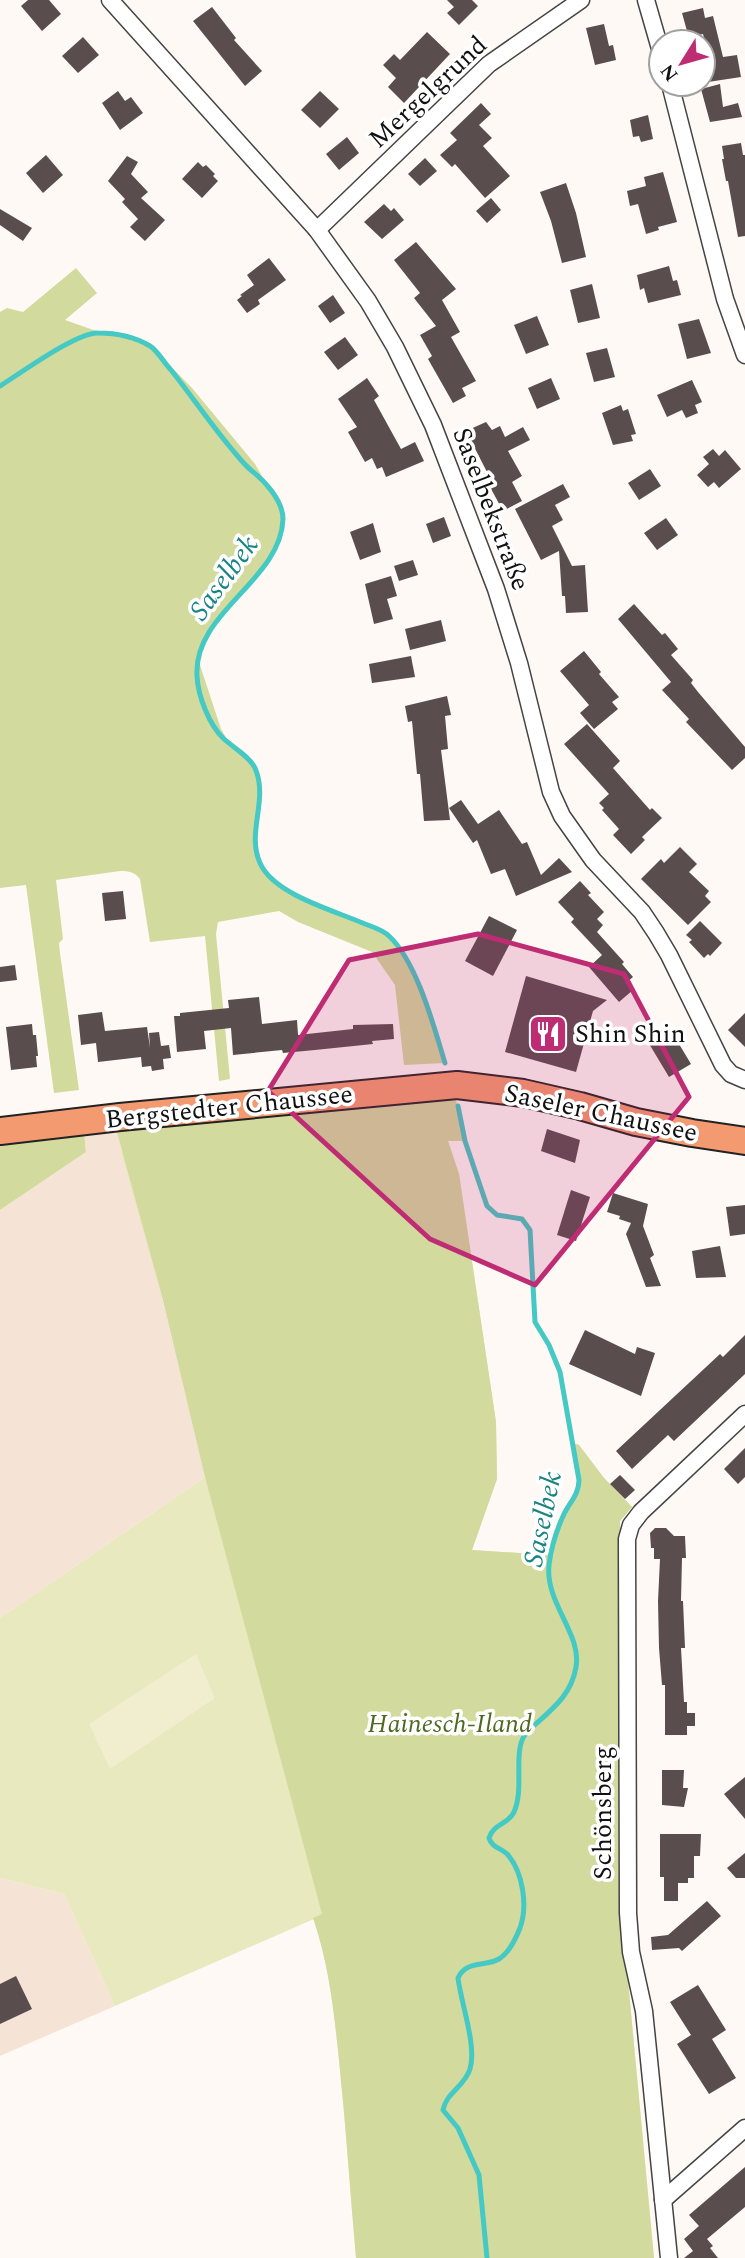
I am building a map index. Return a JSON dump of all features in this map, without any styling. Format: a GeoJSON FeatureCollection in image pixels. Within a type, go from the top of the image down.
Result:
{"type":"FeatureCollection","features":[{"type":"Feature","properties":{"kind":"main road","name":"Bergstedter Chaussee"},"geometry":{"type":"LineString","coordinates":[[0,1131],[457,1085]]}},
{"type":"Feature","properties":{"kind":"main road","name":"Saseler Chaussee"},"geometry":{"type":"LineString","coordinates":[[457,1085],[523,1093],[636,1122],[704,1136],[745,1141]]}},
{"type":"Feature","properties":{"kind":"street","name":"Saselbekstraße"},"geometry":{"type":"LineString","coordinates":[[110,0],[317,230],[368,301],[395,347],[433,425],[496,589],[519,663],[551,792],[562,816],[593,860],[649,922],[669,955],[723,1065],[731,1074],[743,1079]]}},
{"type":"Feature","properties":{"kind":"street","name":"Mergelgrund"},"geometry":{"type":"LineString","coordinates":[[317,230],[489,64],[581,0]]}},
{"type":"Feature","properties":{"kind":"street"},"geometry":{"type":"LineString","coordinates":[[646,0],[654,28]]}},
{"type":"Feature","properties":{"kind":"street"},"geometry":{"type":"LineString","coordinates":[[674,98],[726,299],[745,355]]}},
{"type":"Feature","properties":{"kind":"street","name":"Schönsberg"},"geometry":{"type":"LineString","coordinates":[[669,2258],[644,2011],[631,1952],[628,1913],[627,1539],[631,1525],[640,1512],[745,1415]]}},
{"type":"Feature","properties":{"kind":"street"},"geometry":{"type":"LineString","coordinates":[[663,2200],[745,2128]]}},
{"type":"Feature","properties":{"kind":"highlighted area"},"geometry":{"type":"Polygon","coordinates":[[[478,934],[624,974],[689,1097],[535,1285],[430,1239],[268,1091],[349,960],[478,934]]]}},
{"type":"Feature","properties":{"kind":"shaded area"},"geometry":{"type":"Polygon","coordinates":[[[113,1118],[163,1300],[205,1477],[0,1618],[0,1210],[86,1152],[83,1122],[113,1118]]]}},
{"type":"Feature","properties":{"kind":"shaded area"},"geometry":{"type":"Polygon","coordinates":[[[196,1654],[215,1698],[110,1769],[89,1724],[196,1654]]]}},
{"type":"Feature","properties":{"kind":"shaded area"},"geometry":{"type":"Polygon","coordinates":[[[0,1878],[64,1894],[115,2006],[0,2056],[0,1878]]]}},
{"type":"Feature","properties":{"kind":"green space"},"geometry":{"type":"Polygon","coordinates":[[[76,268],[97,293],[65,320],[102,333],[140,341],[152,347],[192,388],[255,464],[278,504],[283,522],[272,554],[264,567],[210,629],[198,659],[221,729],[229,743],[253,764],[256,772],[261,801],[255,838],[256,853],[262,867],[276,881],[297,895],[389,936],[414,974],[445,1063],[404,1065],[395,985],[372,952],[298,922],[279,911],[218,922],[216,934],[230,1079],[219,1081],[205,936],[150,942],[140,879],[132,872],[120,871],[56,880],[63,939],[59,943],[60,953],[79,1090],[54,1093],[26,885],[0,888],[0,312],[7,308],[23,312],[76,268]]]}},
{"type":"Feature","properties":{"kind":"green space","name":"Hainesch-Iland"},"geometry":{"type":"Polygon","coordinates":[[[455,1095],[465,1141],[448,1141],[459,1174],[496,1422],[497,1479],[472,1550],[551,1555],[560,1523],[579,1487],[572,1443],[579,1445],[604,1478],[632,1507],[620,1521],[626,1959],[654,2258],[356,2258],[335,2024],[327,1971],[313,1918],[322,1914],[205,1477],[163,1300],[113,1118],[455,1095]]]}},
{"type":"Feature","properties":{"kind":"green space","name":"Hainesch-Iland"},"geometry":{"type":"Polygon","coordinates":[[[461,1115],[465,1141],[448,1141],[459,1174],[496,1422],[497,1479],[472,1550],[551,1555],[560,1523],[579,1487],[572,1443],[579,1445],[604,1478],[632,1507],[620,1521],[626,1959],[654,2258],[356,2258],[335,2024],[327,1971],[314,1919],[115,2006],[64,1894],[0,1878],[0,1618],[205,1477],[163,1300],[121,1152],[461,1115]]]}},
{"type":"Feature","properties":{"kind":"green space"},"geometry":{"type":"Polygon","coordinates":[[[83,1122],[86,1152],[0,1210],[0,1131],[83,1122]]]}},
{"type":"Feature","properties":{"kind":"building"},"geometry":{"type":"Polygon","coordinates":[[[28,0],[49,0],[61,14],[42,31],[21,6],[28,0]]]}},
{"type":"Feature","properties":{"kind":"building"},"geometry":{"type":"Polygon","coordinates":[[[447,0],[472,0],[478,6],[459,25],[447,13],[454,7],[447,0]]]}},
{"type":"Feature","properties":{"kind":"building"},"geometry":{"type":"Polygon","coordinates":[[[212,7],[236,38],[234,40],[262,71],[245,86],[193,21],[212,7]]]}},
{"type":"Feature","properties":{"kind":"building"},"geometry":{"type":"Polygon","coordinates":[[[703,8],[705,18],[713,16],[716,28],[686,28],[682,13],[703,8]]]}},
{"type":"Feature","properties":{"kind":"building"},"geometry":{"type":"Polygon","coordinates":[[[604,24],[609,46],[613,45],[616,60],[595,65],[586,28],[604,24]]]}},
{"type":"Feature","properties":{"kind":"building"},"geometry":{"type":"Polygon","coordinates":[[[427,32],[450,54],[404,103],[388,87],[396,78],[383,65],[394,54],[400,60],[427,32]]]}},
{"type":"Feature","properties":{"kind":"building"},"geometry":{"type":"Polygon","coordinates":[[[717,32],[723,57],[737,55],[741,77],[717,81],[717,32]]]}},
{"type":"Feature","properties":{"kind":"building"},"geometry":{"type":"Polygon","coordinates":[[[83,37],[99,55],[78,73],[62,56],[83,37]]]}},
{"type":"Feature","properties":{"kind":"building"},"geometry":{"type":"Polygon","coordinates":[[[720,84],[723,107],[738,103],[742,117],[710,122],[703,98],[717,98],[717,85],[720,84]]]}},
{"type":"Feature","properties":{"kind":"building"},"geometry":{"type":"Polygon","coordinates":[[[118,91],[125,101],[131,97],[143,113],[120,130],[102,103],[118,91]]]}},
{"type":"Feature","properties":{"kind":"building"},"geometry":{"type":"Polygon","coordinates":[[[320,91],[339,109],[320,128],[301,110],[320,91]]]}},
{"type":"Feature","properties":{"kind":"building"},"geometry":{"type":"Polygon","coordinates":[[[481,103],[491,114],[479,125],[492,138],[483,146],[510,176],[485,198],[455,164],[452,167],[440,155],[457,140],[450,133],[481,103]]]}},
{"type":"Feature","properties":{"kind":"building"},"geometry":{"type":"Polygon","coordinates":[[[648,115],[653,139],[641,142],[639,136],[633,137],[630,120],[648,115]]]}},
{"type":"Feature","properties":{"kind":"building"},"geometry":{"type":"Polygon","coordinates":[[[347,137],[359,153],[339,170],[326,154],[347,137]]]}},
{"type":"Feature","properties":{"kind":"building"},"geometry":{"type":"Polygon","coordinates":[[[741,143],[745,155],[745,236],[738,237],[722,159],[722,146],[741,143]]]}},
{"type":"Feature","properties":{"kind":"building"},"geometry":{"type":"Polygon","coordinates":[[[46,155],[63,175],[43,193],[26,173],[46,155]]]}},
{"type":"Feature","properties":{"kind":"building"},"geometry":{"type":"Polygon","coordinates":[[[127,156],[138,162],[131,174],[148,192],[141,198],[165,220],[145,241],[130,227],[138,219],[122,202],[125,199],[108,181],[127,156]]]}},
{"type":"Feature","properties":{"kind":"building"},"geometry":{"type":"Polygon","coordinates":[[[425,158],[437,171],[420,186],[408,174],[425,158]]]}},
{"type":"Feature","properties":{"kind":"building"},"geometry":{"type":"Polygon","coordinates":[[[198,162],[203,167],[206,165],[218,181],[202,198],[182,179],[198,162]]]}},
{"type":"Feature","properties":{"kind":"building"},"geometry":{"type":"Polygon","coordinates":[[[663,172],[677,222],[658,227],[659,230],[646,234],[638,204],[630,206],[627,191],[646,186],[644,177],[663,172]]]}},
{"type":"Feature","properties":{"kind":"building"},"geometry":{"type":"Polygon","coordinates":[[[566,183],[586,257],[562,263],[540,192],[566,183]]]}},
{"type":"Feature","properties":{"kind":"building"},"geometry":{"type":"Polygon","coordinates":[[[491,198],[501,210],[487,223],[476,211],[491,198]]]}},
{"type":"Feature","properties":{"kind":"building"},"geometry":{"type":"Polygon","coordinates":[[[384,204],[391,211],[394,208],[404,220],[382,239],[364,222],[384,204]]]}},
{"type":"Feature","properties":{"kind":"building"},"geometry":{"type":"Polygon","coordinates":[[[0,209],[32,228],[23,241],[0,225],[0,209]]]}},
{"type":"Feature","properties":{"kind":"building"},"geometry":{"type":"Polygon","coordinates":[[[416,242],[456,289],[442,300],[460,332],[451,337],[476,381],[462,388],[466,396],[453,403],[428,359],[432,356],[420,335],[436,326],[414,298],[420,293],[394,260],[416,242]]]}},
{"type":"Feature","properties":{"kind":"building"},"geometry":{"type":"Polygon","coordinates":[[[269,258],[286,280],[258,300],[260,304],[247,313],[237,300],[254,285],[247,275],[269,258]]]}},
{"type":"Feature","properties":{"kind":"building"},"geometry":{"type":"Polygon","coordinates":[[[669,266],[681,295],[648,303],[644,288],[640,290],[637,275],[669,266]]]}},
{"type":"Feature","properties":{"kind":"building"},"geometry":{"type":"Polygon","coordinates":[[[592,284],[600,318],[578,323],[570,290],[592,284]]]}},
{"type":"Feature","properties":{"kind":"building"},"geometry":{"type":"Polygon","coordinates":[[[333,295],[345,313],[330,323],[318,306],[333,295]]]}},
{"type":"Feature","properties":{"kind":"building"},"geometry":{"type":"Polygon","coordinates":[[[537,316],[549,345],[526,354],[514,325],[537,316]]]}},
{"type":"Feature","properties":{"kind":"building"},"geometry":{"type":"Polygon","coordinates":[[[699,319],[711,353],[687,359],[678,324],[699,319]]]}},
{"type":"Feature","properties":{"kind":"building"},"geometry":{"type":"Polygon","coordinates":[[[345,337],[358,355],[338,370],[324,352],[345,337]]]}},
{"type":"Feature","properties":{"kind":"building"},"geometry":{"type":"Polygon","coordinates":[[[607,348],[615,377],[594,382],[586,353],[607,348]]]}},
{"type":"Feature","properties":{"kind":"building"},"geometry":{"type":"Polygon","coordinates":[[[367,378],[379,396],[374,400],[401,449],[415,442],[424,461],[386,477],[382,467],[377,469],[372,458],[365,462],[348,432],[357,427],[338,399],[367,378]]]}},
{"type":"Feature","properties":{"kind":"building"},"geometry":{"type":"Polygon","coordinates":[[[551,378],[560,399],[537,409],[528,388],[551,378]]]}},
{"type":"Feature","properties":{"kind":"building"},"geometry":{"type":"Polygon","coordinates":[[[692,380],[702,402],[695,405],[698,413],[686,418],[682,410],[667,417],[657,395],[692,380]]]}},
{"type":"Feature","properties":{"kind":"building"},"geometry":{"type":"Polygon","coordinates":[[[621,405],[623,411],[628,409],[636,434],[631,435],[633,441],[613,445],[602,413],[621,405]]]}},
{"type":"Feature","properties":{"kind":"building"},"geometry":{"type":"Polygon","coordinates":[[[486,422],[492,430],[500,426],[505,437],[523,427],[530,440],[508,451],[522,476],[512,482],[522,501],[503,511],[483,474],[487,472],[466,431],[486,422]]]}},
{"type":"Feature","properties":{"kind":"building"},"geometry":{"type":"Polygon","coordinates":[[[713,449],[719,456],[725,450],[741,469],[719,488],[714,482],[708,487],[697,475],[709,464],[703,457],[713,449]]]}},
{"type":"Feature","properties":{"kind":"building"},"geometry":{"type":"Polygon","coordinates":[[[650,469],[661,486],[639,500],[628,483],[650,469]]]}},
{"type":"Feature","properties":{"kind":"building"},"geometry":{"type":"Polygon","coordinates":[[[563,484],[570,497],[555,505],[563,520],[552,526],[572,566],[585,565],[588,612],[566,613],[559,551],[541,560],[515,509],[563,484]]]}},
{"type":"Feature","properties":{"kind":"building"},"geometry":{"type":"Polygon","coordinates":[[[444,517],[451,536],[433,543],[426,524],[444,517]]]}},
{"type":"Feature","properties":{"kind":"building"},"geometry":{"type":"Polygon","coordinates":[[[666,518],[678,535],[657,550],[644,533],[666,518]]]}},
{"type":"Feature","properties":{"kind":"building"},"geometry":{"type":"Polygon","coordinates":[[[373,523],[381,552],[360,560],[350,532],[373,523]]]}},
{"type":"Feature","properties":{"kind":"building"},"geometry":{"type":"Polygon","coordinates":[[[413,560],[418,575],[399,581],[394,566],[413,560]]]}},
{"type":"Feature","properties":{"kind":"building"},"geometry":{"type":"Polygon","coordinates":[[[391,576],[397,596],[387,599],[393,619],[374,624],[365,584],[391,576]]]}},
{"type":"Feature","properties":{"kind":"building"},"geometry":{"type":"Polygon","coordinates":[[[634,604],[678,649],[671,655],[693,680],[691,683],[698,692],[745,747],[745,758],[732,770],[686,722],[689,719],[662,690],[671,682],[618,619],[634,604]]]}},
{"type":"Feature","properties":{"kind":"building"},"geometry":{"type":"Polygon","coordinates":[[[441,620],[446,641],[410,650],[405,629],[441,620]]]}},
{"type":"Feature","properties":{"kind":"building"},"geometry":{"type":"Polygon","coordinates":[[[584,651],[619,697],[612,702],[618,709],[594,729],[580,713],[589,705],[560,671],[584,651]]]}},
{"type":"Feature","properties":{"kind":"building"},"geometry":{"type":"Polygon","coordinates":[[[411,656],[415,677],[372,683],[369,664],[411,656]]]}},
{"type":"Feature","properties":{"kind":"building"},"geometry":{"type":"Polygon","coordinates":[[[447,696],[451,715],[445,716],[448,749],[441,750],[450,820],[424,821],[412,721],[408,722],[405,706],[447,696]]]}},
{"type":"Feature","properties":{"kind":"building"},"geometry":{"type":"Polygon","coordinates":[[[587,724],[620,761],[613,768],[650,810],[652,808],[662,818],[642,837],[645,840],[631,854],[613,835],[619,829],[599,803],[609,794],[564,744],[587,724]]]}},
{"type":"Feature","properties":{"kind":"building"},"geometry":{"type":"Polygon","coordinates":[[[461,800],[478,824],[499,810],[522,844],[527,842],[541,875],[559,858],[572,872],[516,896],[505,869],[491,874],[477,840],[473,843],[449,808],[461,800]]]}},
{"type":"Feature","properties":{"kind":"building"},"geometry":{"type":"Polygon","coordinates":[[[680,847],[697,864],[689,872],[709,891],[705,896],[711,902],[688,925],[641,879],[661,859],[664,863],[680,847]]]}},
{"type":"Feature","properties":{"kind":"building"},"geometry":{"type":"Polygon","coordinates":[[[580,881],[591,893],[588,895],[604,912],[597,919],[603,925],[597,932],[624,962],[622,964],[633,977],[626,983],[633,990],[619,1002],[589,967],[602,955],[571,922],[574,919],[558,902],[580,881]]]}},
{"type":"Feature","properties":{"kind":"building"},"geometry":{"type":"Polygon","coordinates":[[[123,891],[126,919],[105,921],[102,893],[123,891]]]}},
{"type":"Feature","properties":{"kind":"building"},"geometry":{"type":"Polygon","coordinates":[[[489,916],[517,930],[493,976],[465,961],[489,916]]]}},
{"type":"Feature","properties":{"kind":"building"},"geometry":{"type":"Polygon","coordinates":[[[700,921],[722,943],[710,956],[708,954],[704,958],[686,935],[700,921]]]}},
{"type":"Feature","properties":{"kind":"building"},"geometry":{"type":"Polygon","coordinates":[[[15,965],[17,980],[0,982],[0,967],[15,965]]]}},
{"type":"Feature","properties":{"kind":"building","name":"Shin Shin"},"geometry":{"type":"Polygon","coordinates":[[[526,976],[607,1000],[593,1011],[576,1072],[505,1052],[526,976]]]}},
{"type":"Feature","properties":{"kind":"building"},"geometry":{"type":"Polygon","coordinates":[[[259,997],[262,1024],[297,1020],[298,1035],[353,1029],[353,1025],[393,1024],[394,1039],[315,1050],[233,1055],[231,1028],[204,1031],[206,1049],[177,1052],[174,1016],[180,1016],[180,1013],[229,1008],[228,1000],[259,997]]]}},
{"type":"Feature","properties":{"kind":"building"},"geometry":{"type":"Polygon","coordinates":[[[102,1012],[105,1031],[147,1027],[150,1048],[149,1033],[159,1032],[161,1046],[169,1045],[171,1058],[163,1059],[164,1069],[152,1071],[151,1066],[142,1067],[141,1057],[98,1062],[96,1043],[81,1045],[78,1015],[102,1012]]]}},
{"type":"Feature","properties":{"kind":"building"},"geometry":{"type":"Polygon","coordinates":[[[745,1013],[745,1047],[728,1030],[745,1013]]]}},
{"type":"Feature","properties":{"kind":"building"},"geometry":{"type":"Polygon","coordinates":[[[32,1024],[33,1035],[36,1035],[37,1067],[11,1070],[6,1027],[32,1024]]]}},
{"type":"Feature","properties":{"kind":"building"},"geometry":{"type":"Polygon","coordinates":[[[670,1029],[691,1064],[669,1077],[648,1042],[670,1029]]]}},
{"type":"Feature","properties":{"kind":"building"},"geometry":{"type":"Polygon","coordinates":[[[547,1129],[580,1140],[575,1163],[541,1151],[547,1129]]]}},
{"type":"Feature","properties":{"kind":"building"},"geometry":{"type":"Polygon","coordinates":[[[571,1190],[590,1197],[576,1241],[557,1235],[571,1190]]]}},
{"type":"Feature","properties":{"kind":"building"},"geometry":{"type":"Polygon","coordinates":[[[613,1193],[648,1204],[643,1226],[654,1255],[650,1258],[661,1286],[646,1287],[626,1234],[631,1223],[607,1212],[613,1193]]]}},
{"type":"Feature","properties":{"kind":"building"},"geometry":{"type":"Polygon","coordinates":[[[745,1205],[745,1234],[730,1236],[726,1207],[745,1205]]]}},
{"type":"Feature","properties":{"kind":"building"},"geometry":{"type":"Polygon","coordinates":[[[720,1246],[726,1277],[696,1278],[692,1251],[720,1246]]]}},
{"type":"Feature","properties":{"kind":"building"},"geometry":{"type":"Polygon","coordinates":[[[585,1330],[635,1354],[637,1347],[655,1353],[641,1396],[569,1364],[585,1330]]]}},
{"type":"Feature","properties":{"kind":"building"},"geometry":{"type":"Polygon","coordinates":[[[745,1335],[745,1374],[674,1441],[668,1435],[632,1469],[616,1451],[720,1354],[723,1357],[745,1335]]]}},
{"type":"Feature","properties":{"kind":"building"},"geometry":{"type":"Polygon","coordinates":[[[745,1448],[745,1477],[738,1484],[724,1469],[745,1448]]]}},
{"type":"Feature","properties":{"kind":"building"},"geometry":{"type":"Polygon","coordinates":[[[620,1475],[635,1490],[625,1499],[610,1484],[620,1475]]]}},
{"type":"Feature","properties":{"kind":"building"},"geometry":{"type":"Polygon","coordinates":[[[655,1528],[666,1528],[674,1536],[685,1536],[686,1558],[682,1558],[681,1601],[685,1648],[681,1648],[684,1702],[687,1702],[687,1713],[695,1713],[695,1726],[687,1726],[687,1735],[665,1735],[665,1685],[662,1685],[659,1648],[660,1559],[654,1559],[650,1533],[655,1528]]]}},
{"type":"Feature","properties":{"kind":"building"},"geometry":{"type":"Polygon","coordinates":[[[662,1770],[684,1770],[683,1788],[688,1788],[684,1807],[662,1805],[662,1770]]]}},
{"type":"Feature","properties":{"kind":"building"},"geometry":{"type":"Polygon","coordinates":[[[745,1777],[745,1819],[724,1794],[745,1777]]]}},
{"type":"Feature","properties":{"kind":"building"},"geometry":{"type":"Polygon","coordinates":[[[660,1834],[701,1834],[700,1856],[694,1856],[694,1878],[688,1878],[688,1883],[678,1883],[678,1901],[664,1901],[664,1877],[660,1877],[660,1834]]]}},
{"type":"Feature","properties":{"kind":"building"},"geometry":{"type":"Polygon","coordinates":[[[745,1853],[745,1878],[736,1878],[727,1868],[745,1853]]]}},
{"type":"Feature","properties":{"kind":"building"},"geometry":{"type":"Polygon","coordinates":[[[707,1901],[721,1916],[682,1951],[679,1948],[652,1950],[651,1937],[668,1935],[707,1901]]]}},
{"type":"Feature","properties":{"kind":"building"},"geometry":{"type":"Polygon","coordinates":[[[16,1976],[32,2009],[0,2024],[0,1984],[16,1976]]]}},
{"type":"Feature","properties":{"kind":"building"},"geometry":{"type":"Polygon","coordinates":[[[698,1985],[726,2030],[712,2039],[736,2078],[709,2094],[677,2044],[691,2035],[670,2002],[698,1985]]]}},
{"type":"Feature","properties":{"kind":"building"},"geometry":{"type":"Polygon","coordinates":[[[745,2167],[745,2207],[707,2239],[718,2258],[684,2258],[693,2251],[684,2239],[699,2226],[689,2215],[745,2167]]]}},
{"type":"Feature","properties":{"kind":"waterway","name":"Saselbek"},"geometry":{"type":"LineString","coordinates":[[0,386],[63,346],[89,334],[111,334],[138,340],[156,351],[230,447],[272,492],[282,512],[279,541],[268,561],[208,633],[199,653],[197,676],[202,701],[219,733],[255,768],[260,792],[256,851],[267,874],[278,884],[307,901],[378,929],[389,936],[399,947],[416,978],[445,1063]]}},
{"type":"Feature","properties":{"kind":"waterway","name":"Saselbek"},"geometry":{"type":"LineString","coordinates":[[458,1106],[465,1141],[487,1206],[497,1215],[522,1219],[530,1230],[535,1322],[549,1345],[560,1372],[579,1480],[576,1494],[557,1532],[549,1565],[552,1592],[574,1642],[574,1676],[562,1698],[523,1738],[514,1812],[494,1829],[489,1838],[492,1844],[508,1855],[517,1871],[524,1900],[520,1928],[503,1956],[466,1969],[458,1978],[472,2060],[468,2075],[448,2099],[443,2110],[458,2128],[479,2175],[487,2258]]}},
{"type":"Feature","properties":{"kind":"place","name":"Shin Shin"},"geometry":{"type":"Point","coordinates":[548,1034]}}]}
